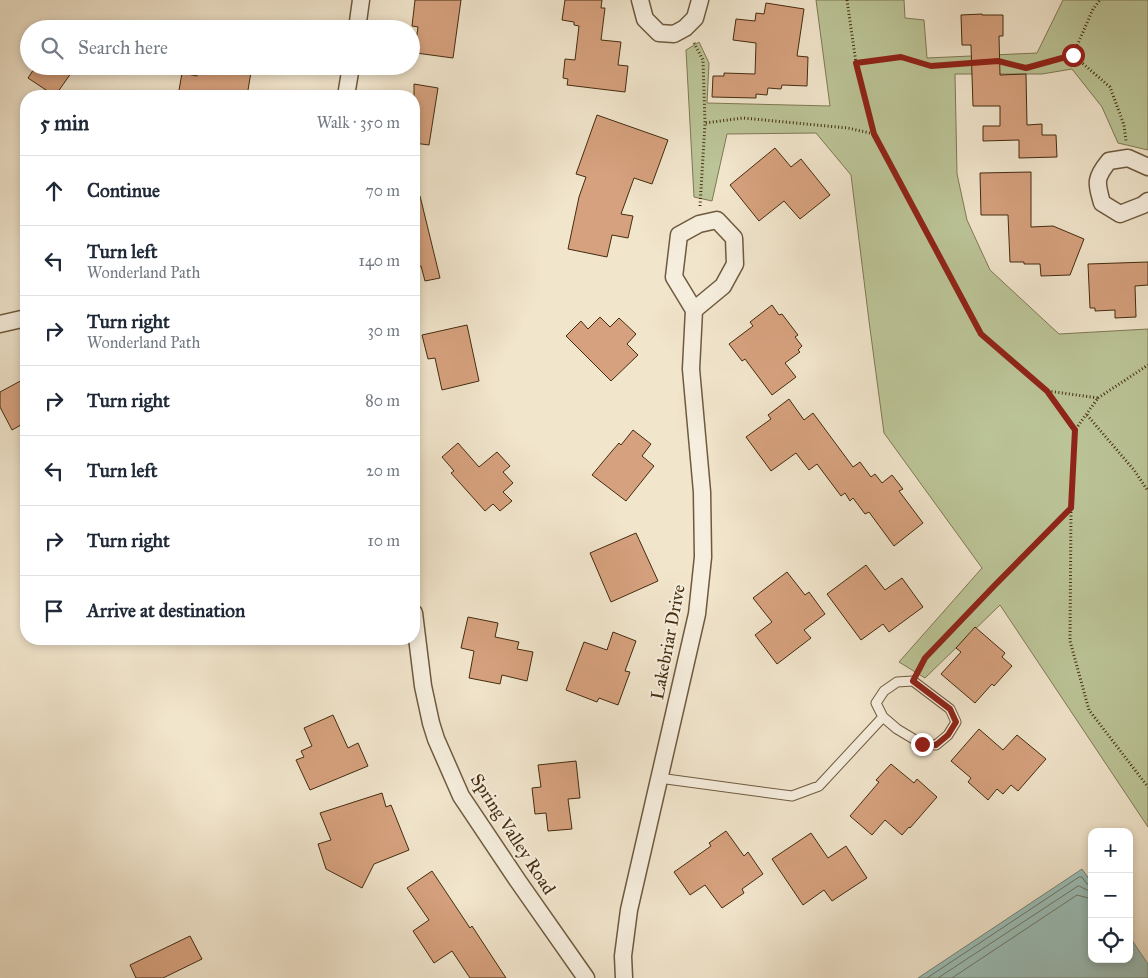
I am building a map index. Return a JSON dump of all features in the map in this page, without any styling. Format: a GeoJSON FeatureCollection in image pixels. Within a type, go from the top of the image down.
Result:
{"type":"FeatureCollection","features":[{"type":"Feature","properties":{"kind":"street"},"geometry":{"type":"LineString","coordinates":[[358,20],[361,0]]}},
{"type":"Feature","properties":{"kind":"street"},"geometry":{"type":"LineString","coordinates":[[640,0],[645,19],[659,33],[674,34],[685,28],[695,18],[700,0]]}},
{"type":"Feature","properties":{"kind":"street"},"geometry":{"type":"LineString","coordinates":[[347,90],[349,75]]}},
{"type":"Feature","properties":{"kind":"street"},"geometry":{"type":"LineString","coordinates":[[1148,167],[1128,158],[1109,161],[1100,172],[1097,186],[1102,203],[1120,214],[1143,205],[1148,201]]}},
{"type":"Feature","properties":{"kind":"street"},"geometry":{"type":"LineString","coordinates":[[717,220],[734,238],[735,264],[723,286],[694,310],[674,277],[679,235],[699,224],[717,220]]}},
{"type":"Feature","properties":{"kind":"street","name":"Lakebriar Drive"},"geometry":{"type":"LineString","coordinates":[[624,978],[623,956],[629,910],[697,614],[703,557],[702,492],[691,369],[694,310]]}},
{"type":"Feature","properties":{"kind":"street"},"geometry":{"type":"LineString","coordinates":[[0,324],[20,319]]}},
{"type":"Feature","properties":{"kind":"street","name":"Spring Valley Road"},"geometry":{"type":"LineString","coordinates":[[418,645],[423,686],[436,739],[461,796],[586,978]]}},
{"type":"Feature","properties":{"kind":"lane"},"geometry":{"type":"LineString","coordinates":[[913,681],[950,709],[956,722],[948,735],[936,745],[922,744],[897,729],[883,716],[876,703],[884,690],[897,682],[913,681]]}},
{"type":"Feature","properties":{"kind":"lane"},"geometry":{"type":"LineString","coordinates":[[659,778],[792,796],[819,786],[883,716]]}},
{"type":"Feature","properties":{"kind":"path"},"geometry":{"type":"LineString","coordinates":[[847,0],[856,63],[874,134],[981,334],[1047,391],[1075,430]]}},
{"type":"Feature","properties":{"kind":"path"},"geometry":{"type":"LineString","coordinates":[[1073,55],[1093,9],[1100,0]]}},
{"type":"Feature","properties":{"kind":"path"},"geometry":{"type":"LineString","coordinates":[[685,28],[704,60],[705,122],[699,224]]}},
{"type":"Feature","properties":{"kind":"path"},"geometry":{"type":"LineString","coordinates":[[856,63],[901,57],[931,66],[998,61],[1026,68],[1073,55]]}},
{"type":"Feature","properties":{"kind":"path"},"geometry":{"type":"LineString","coordinates":[[1073,55],[1110,87],[1124,125],[1128,158]]}},
{"type":"Feature","properties":{"kind":"path"},"geometry":{"type":"LineString","coordinates":[[705,122],[743,118],[848,128],[874,134]]}},
{"type":"Feature","properties":{"kind":"path"},"geometry":{"type":"LineString","coordinates":[[1148,365],[1098,398],[1075,430],[1071,508],[1070,641],[1089,710],[1148,787]]}},
{"type":"Feature","properties":{"kind":"path"},"geometry":{"type":"LineString","coordinates":[[1047,391],[1098,398]]}},
{"type":"Feature","properties":{"kind":"path"},"geometry":{"type":"LineString","coordinates":[[1087,414],[1134,470],[1148,491]]}},
{"type":"Feature","properties":{"kind":"path"},"geometry":{"type":"LineString","coordinates":[[913,681],[925,658],[1071,508]]}},
{"type":"Feature","properties":{"kind":"green space"},"geometry":{"type":"Polygon","coordinates":[[[816,0],[904,0],[905,18],[924,20],[927,58],[1037,53],[1063,0],[1148,0],[1148,150],[1118,143],[1102,107],[1072,69],[1042,74],[955,74],[957,174],[967,220],[990,270],[1059,334],[1148,329],[1148,827],[1000,605],[925,678],[899,662],[982,568],[884,433],[851,175],[816,133],[727,134],[712,201],[694,197],[686,50],[699,42],[709,63],[707,103],[830,106],[816,0]]]}},
{"type":"Feature","properties":{"kind":"water"},"geometry":{"type":"Polygon","coordinates":[[[1082,869],[1088,877],[1088,963],[1133,963],[1133,942],[1148,964],[1148,978],[918,978],[1082,869]]]}},
{"type":"Feature","properties":{"kind":"building"},"geometry":{"type":"Polygon","coordinates":[[[415,0],[461,0],[453,58],[420,54],[420,20],[413,20],[415,0]]]}},
{"type":"Feature","properties":{"kind":"building"},"geometry":{"type":"Polygon","coordinates":[[[565,0],[602,0],[601,8],[605,8],[601,40],[621,42],[618,65],[628,66],[625,92],[567,85],[568,79],[563,78],[565,59],[575,60],[579,26],[574,25],[574,22],[562,20],[565,0]]]}},
{"type":"Feature","properties":{"kind":"building"},"geometry":{"type":"Polygon","coordinates":[[[766,3],[804,9],[797,56],[808,57],[807,86],[782,85],[781,89],[768,88],[767,95],[756,94],[756,98],[712,97],[713,76],[724,76],[724,73],[755,74],[756,43],[733,40],[736,19],[755,21],[756,13],[764,14],[766,3]]]}},
{"type":"Feature","properties":{"kind":"building"},"geometry":{"type":"Polygon","coordinates":[[[961,15],[1003,15],[1003,36],[999,36],[1000,75],[1026,74],[1027,125],[1042,124],[1042,135],[1056,135],[1057,157],[1019,158],[1019,140],[983,141],[983,126],[1000,126],[1000,106],[973,106],[971,45],[962,45],[961,15]]]}},
{"type":"Feature","properties":{"kind":"building"},"geometry":{"type":"Polygon","coordinates":[[[30,75],[70,75],[59,90],[46,90],[28,78],[30,75]]]}},
{"type":"Feature","properties":{"kind":"building"},"geometry":{"type":"Polygon","coordinates":[[[182,75],[250,75],[248,90],[179,90],[182,75]]]}},
{"type":"Feature","properties":{"kind":"building"},"geometry":{"type":"Polygon","coordinates":[[[414,84],[438,88],[429,145],[420,144],[420,90],[414,90],[414,84]]]}},
{"type":"Feature","properties":{"kind":"building"},"geometry":{"type":"Polygon","coordinates":[[[597,115],[668,140],[652,184],[634,178],[621,214],[633,216],[628,238],[612,235],[607,257],[568,249],[579,197],[586,177],[576,174],[597,115]]]}},
{"type":"Feature","properties":{"kind":"building"},"geometry":{"type":"Polygon","coordinates":[[[775,148],[791,167],[801,159],[830,195],[800,219],[784,201],[759,221],[730,185],[775,148]]]}},
{"type":"Feature","properties":{"kind":"building"},"geometry":{"type":"Polygon","coordinates":[[[1031,172],[1031,227],[1053,226],[1084,239],[1070,275],[1041,276],[1040,264],[1010,262],[1008,215],[981,215],[980,173],[1031,172]]]}},
{"type":"Feature","properties":{"kind":"building"},"geometry":{"type":"Polygon","coordinates":[[[420,196],[440,278],[425,281],[421,266],[420,196]]]}},
{"type":"Feature","properties":{"kind":"building"},"geometry":{"type":"Polygon","coordinates":[[[1148,262],[1148,285],[1135,286],[1136,317],[1115,318],[1115,310],[1095,311],[1095,308],[1090,308],[1088,264],[1148,262]]]}},
{"type":"Feature","properties":{"kind":"building"},"geometry":{"type":"Polygon","coordinates":[[[772,305],[779,315],[782,314],[798,335],[795,337],[802,346],[798,350],[800,352],[785,363],[796,377],[772,395],[745,359],[742,361],[729,344],[753,326],[750,322],[772,305]]]}},
{"type":"Feature","properties":{"kind":"building"},"geometry":{"type":"Polygon","coordinates":[[[600,317],[610,327],[619,318],[636,334],[627,344],[638,355],[611,381],[566,336],[581,321],[588,329],[600,317]]]}},
{"type":"Feature","properties":{"kind":"building"},"geometry":{"type":"Polygon","coordinates":[[[467,325],[479,381],[442,390],[435,358],[428,359],[422,335],[467,325]]]}},
{"type":"Feature","properties":{"kind":"building"},"geometry":{"type":"Polygon","coordinates":[[[20,381],[20,425],[12,430],[0,407],[0,392],[20,381]]]}},
{"type":"Feature","properties":{"kind":"building"},"geometry":{"type":"Polygon","coordinates":[[[789,399],[804,420],[813,413],[853,467],[860,462],[871,477],[875,474],[882,483],[892,475],[903,489],[899,491],[923,523],[894,546],[869,512],[865,514],[853,498],[850,501],[845,493],[841,496],[817,464],[809,470],[796,453],[771,471],[746,437],[771,419],[768,415],[789,399]]]}},
{"type":"Feature","properties":{"kind":"building"},"geometry":{"type":"Polygon","coordinates":[[[633,430],[651,444],[642,456],[654,466],[626,501],[592,475],[619,443],[621,445],[633,430]]]}},
{"type":"Feature","properties":{"kind":"building"},"geometry":{"type":"Polygon","coordinates":[[[458,443],[479,467],[497,452],[510,466],[503,472],[513,483],[503,492],[512,501],[500,511],[493,504],[485,511],[451,473],[454,471],[442,457],[458,443]]]}},
{"type":"Feature","properties":{"kind":"building"},"geometry":{"type":"Polygon","coordinates":[[[636,533],[658,581],[611,602],[590,553],[636,533]]]}},
{"type":"Feature","properties":{"kind":"building"},"geometry":{"type":"Polygon","coordinates":[[[866,565],[885,590],[902,578],[923,607],[889,632],[883,624],[861,640],[827,594],[866,565]]]}},
{"type":"Feature","properties":{"kind":"building"},"geometry":{"type":"Polygon","coordinates":[[[787,572],[805,595],[809,592],[825,614],[804,630],[811,638],[777,664],[755,635],[772,622],[753,598],[787,572]]]}},
{"type":"Feature","properties":{"kind":"building"},"geometry":{"type":"Polygon","coordinates":[[[468,617],[498,623],[495,637],[519,642],[517,649],[533,652],[527,681],[502,675],[500,684],[469,678],[474,651],[461,648],[468,617]]]}},
{"type":"Feature","properties":{"kind":"building"},"geometry":{"type":"Polygon","coordinates":[[[975,627],[1005,653],[1002,657],[1012,666],[975,703],[941,674],[961,652],[956,648],[975,627]]]}},
{"type":"Feature","properties":{"kind":"building"},"geometry":{"type":"Polygon","coordinates":[[[613,632],[636,641],[625,671],[630,672],[618,705],[599,698],[597,702],[566,690],[584,642],[607,650],[613,632]]]}},
{"type":"Feature","properties":{"kind":"building"},"geometry":{"type":"Polygon","coordinates":[[[333,715],[348,748],[358,743],[368,766],[310,790],[296,760],[304,757],[301,751],[312,746],[304,728],[333,715]]]}},
{"type":"Feature","properties":{"kind":"building"},"geometry":{"type":"Polygon","coordinates":[[[979,729],[1003,750],[1017,735],[1046,759],[1018,791],[1011,785],[1003,794],[997,789],[988,800],[968,782],[971,778],[951,761],[979,729]]]}},
{"type":"Feature","properties":{"kind":"building"},"geometry":{"type":"Polygon","coordinates":[[[576,761],[580,798],[568,799],[572,829],[548,831],[546,813],[535,814],[532,788],[541,787],[538,765],[576,761]]]}},
{"type":"Feature","properties":{"kind":"building"},"geometry":{"type":"Polygon","coordinates":[[[891,764],[914,783],[917,779],[937,797],[902,835],[885,820],[872,835],[850,816],[879,782],[876,780],[891,764]]]}},
{"type":"Feature","properties":{"kind":"building"},"geometry":{"type":"Polygon","coordinates":[[[382,793],[386,807],[391,805],[409,850],[374,864],[362,888],[326,869],[318,844],[331,840],[320,813],[382,793]]]}},
{"type":"Feature","properties":{"kind":"building"},"geometry":{"type":"Polygon","coordinates":[[[726,831],[744,856],[748,852],[763,874],[742,889],[744,893],[722,908],[705,885],[690,895],[674,872],[711,846],[709,843],[726,831]]]}},
{"type":"Feature","properties":{"kind":"building"},"geometry":{"type":"Polygon","coordinates":[[[811,833],[828,858],[846,846],[867,878],[832,901],[824,890],[803,905],[772,859],[811,833]]]}},
{"type":"Feature","properties":{"kind":"building"},"geometry":{"type":"Polygon","coordinates":[[[432,871],[470,928],[472,926],[506,978],[470,978],[452,951],[434,963],[413,931],[429,920],[407,888],[432,871]]]}},
{"type":"Feature","properties":{"kind":"building"},"geometry":{"type":"Polygon","coordinates":[[[190,936],[202,959],[163,978],[136,978],[130,965],[190,936]]]}},
{"type":"Feature","properties":{"kind":"route"},"geometry":{"type":"LineString","coordinates":[[922,744],[936,745],[948,735],[956,722],[950,709],[913,681],[925,658],[1071,508],[1075,430],[1047,391],[981,334],[874,134],[856,63],[901,57],[931,66],[998,61],[1026,68],[1073,55]]}}]}
